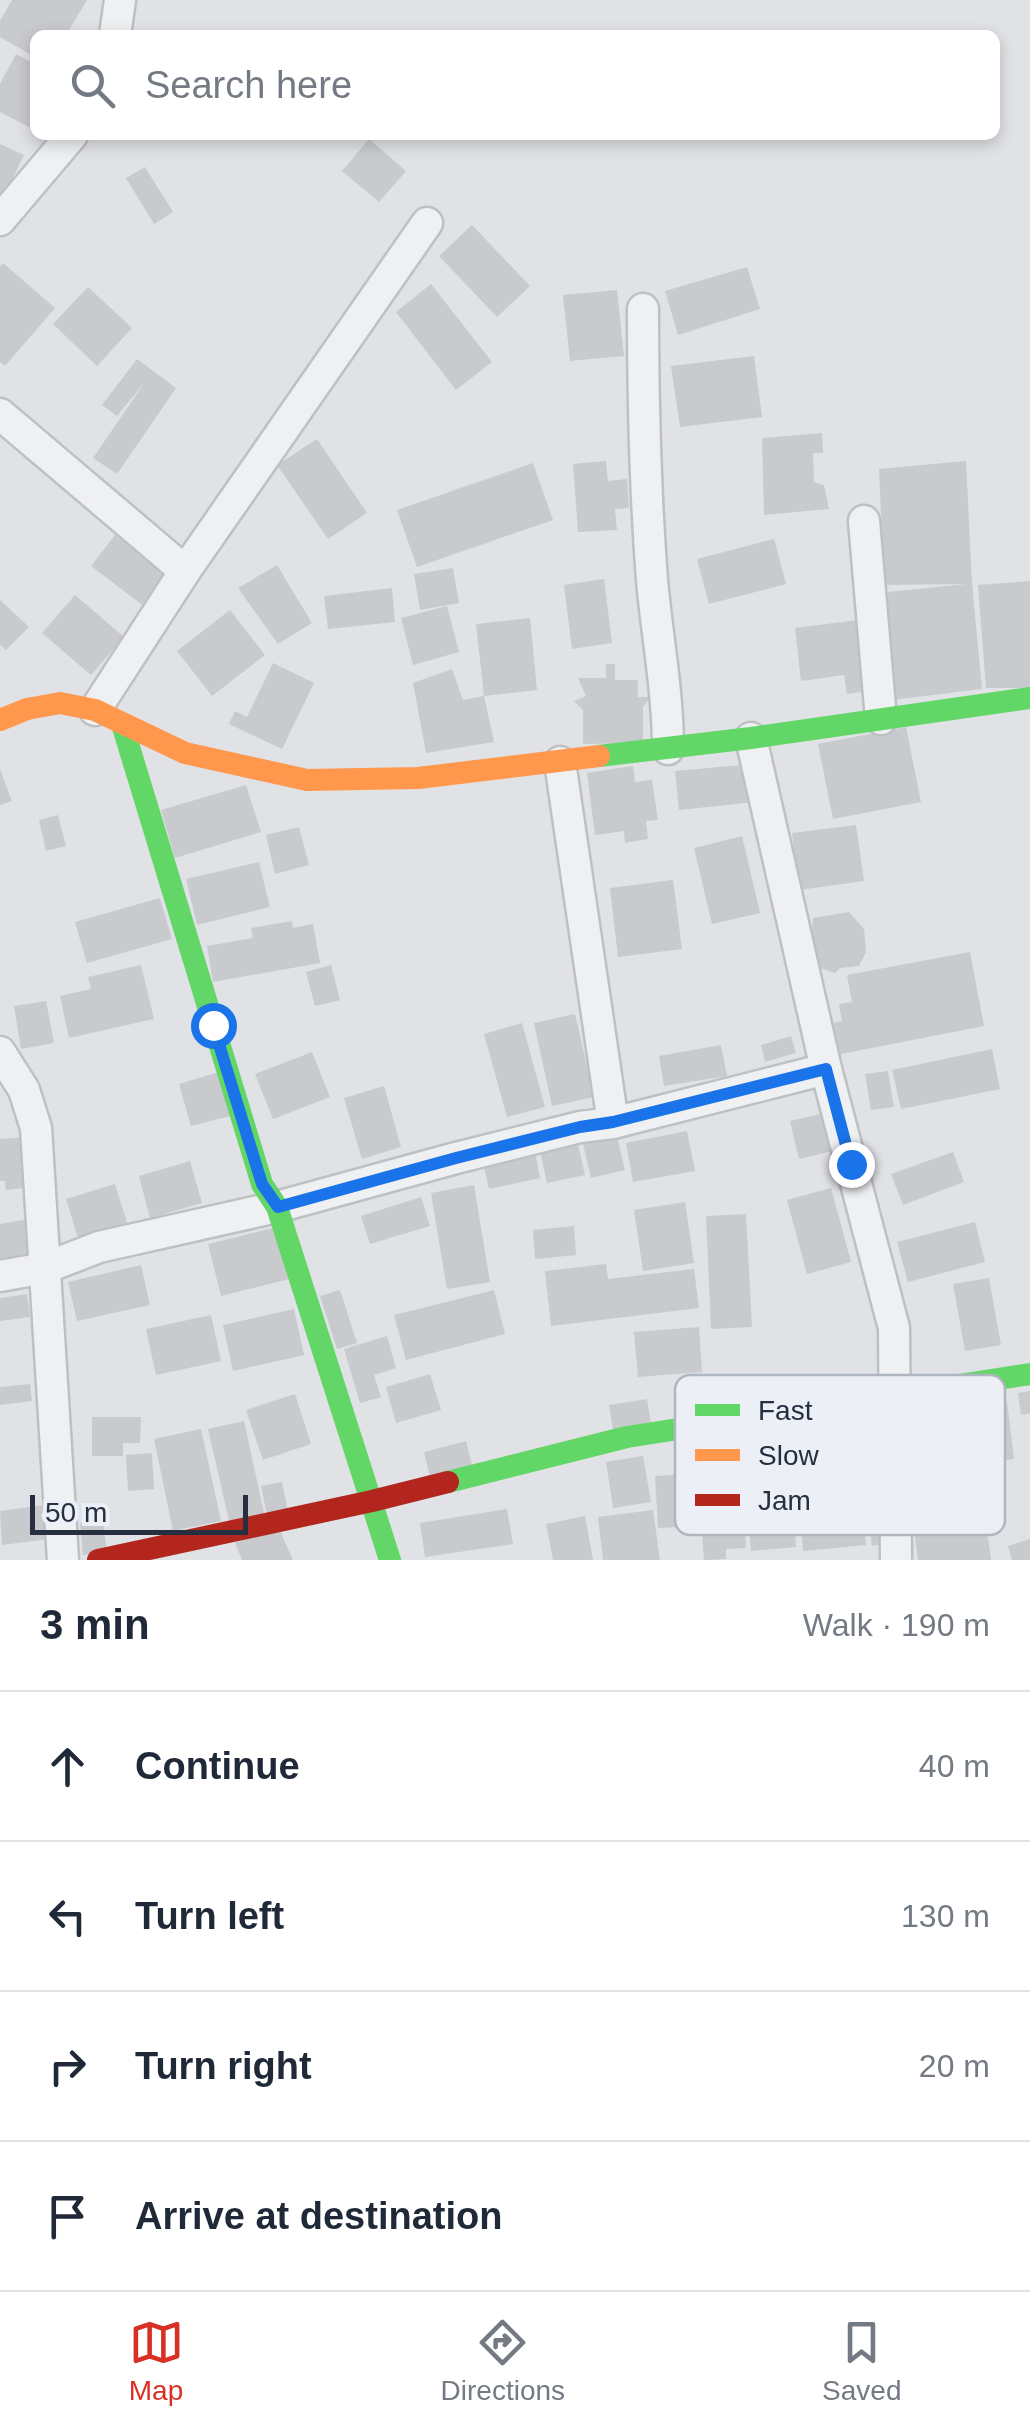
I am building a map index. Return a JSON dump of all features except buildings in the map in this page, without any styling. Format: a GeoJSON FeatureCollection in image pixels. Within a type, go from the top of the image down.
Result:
{"type":"FeatureCollection","features":[{"type":"Feature","properties":{"kind":"street"},"geometry":{"type":"LineString","coordinates":[[116,30],[120,0]]}},
{"type":"Feature","properties":{"kind":"street"},"geometry":{"type":"LineString","coordinates":[[0,220],[68,140]]}},
{"type":"Feature","properties":{"kind":"street"},"geometry":{"type":"LineString","coordinates":[[390,1560],[278,1207],[262,1184],[108,716],[185,570],[427,223]]}},
{"type":"Feature","properties":{"kind":"street"},"geometry":{"type":"LineString","coordinates":[[642,309],[651,560],[668,712],[668,749]]}},
{"type":"Feature","properties":{"kind":"street"},"geometry":{"type":"LineString","coordinates":[[0,414],[185,570]]}},
{"type":"Feature","properties":{"kind":"street"},"geometry":{"type":"LineString","coordinates":[[864,521],[882,719]]}},
{"type":"Feature","properties":{"kind":"street"},"geometry":{"type":"LineString","coordinates":[[0,720],[26,709],[60,703],[108,716],[185,754],[307,780],[418,778],[668,749],[1030,698]]}},
{"type":"Feature","properties":{"kind":"street"},"geometry":{"type":"LineString","coordinates":[[751,738],[826,1069],[894,1328],[895,1375]]}},
{"type":"Feature","properties":{"kind":"street"},"geometry":{"type":"LineString","coordinates":[[560,762],[613,1122]]}},
{"type":"Feature","properties":{"kind":"street"},"geometry":{"type":"LineString","coordinates":[[0,1052],[24,1090],[36,1128],[62,1560]]}},
{"type":"Feature","properties":{"kind":"street"},"geometry":{"type":"LineString","coordinates":[[0,1276],[44,1268],[99,1247],[278,1207],[456,1158],[826,1069]]}},
{"type":"Feature","properties":{"kind":"street"},"geometry":{"type":"LineString","coordinates":[[1005,1378],[1030,1374]]}},
{"type":"Feature","properties":{"kind":"street"},"geometry":{"type":"LineString","coordinates":[[98,1560],[675,1429]]}},
{"type":"Feature","properties":{"kind":"street"},"geometry":{"type":"LineString","coordinates":[[896,1535],[896,1560]]}},
{"type":"Feature","properties":{"kind":"traffic: fast"},"geometry":{"type":"LineString","coordinates":[[599,756],[1030,698]]}},
{"type":"Feature","properties":{"kind":"traffic: fast"},"geometry":{"type":"LineString","coordinates":[[122,724],[262,1184],[277,1207],[390,1560]]}},
{"type":"Feature","properties":{"kind":"traffic: fast"},"geometry":{"type":"LineString","coordinates":[[1005,1378],[1030,1374]]}},
{"type":"Feature","properties":{"kind":"traffic: fast"},"geometry":{"type":"LineString","coordinates":[[448,1482],[627,1437],[675,1429]]}},
{"type":"Feature","properties":{"kind":"traffic: slow"},"geometry":{"type":"LineString","coordinates":[[0,720],[27,709],[60,703],[95,710],[185,753],[307,780],[418,778],[599,756]]}},
{"type":"Feature","properties":{"kind":"traffic: jam"},"geometry":{"type":"LineString","coordinates":[[98,1560],[448,1482]]}},
{"type":"Feature","properties":{"kind":"route"},"geometry":{"type":"LineString","coordinates":[[213,1025],[262,1184],[278,1207],[456,1158],[826,1069],[851,1164]]}}]}
